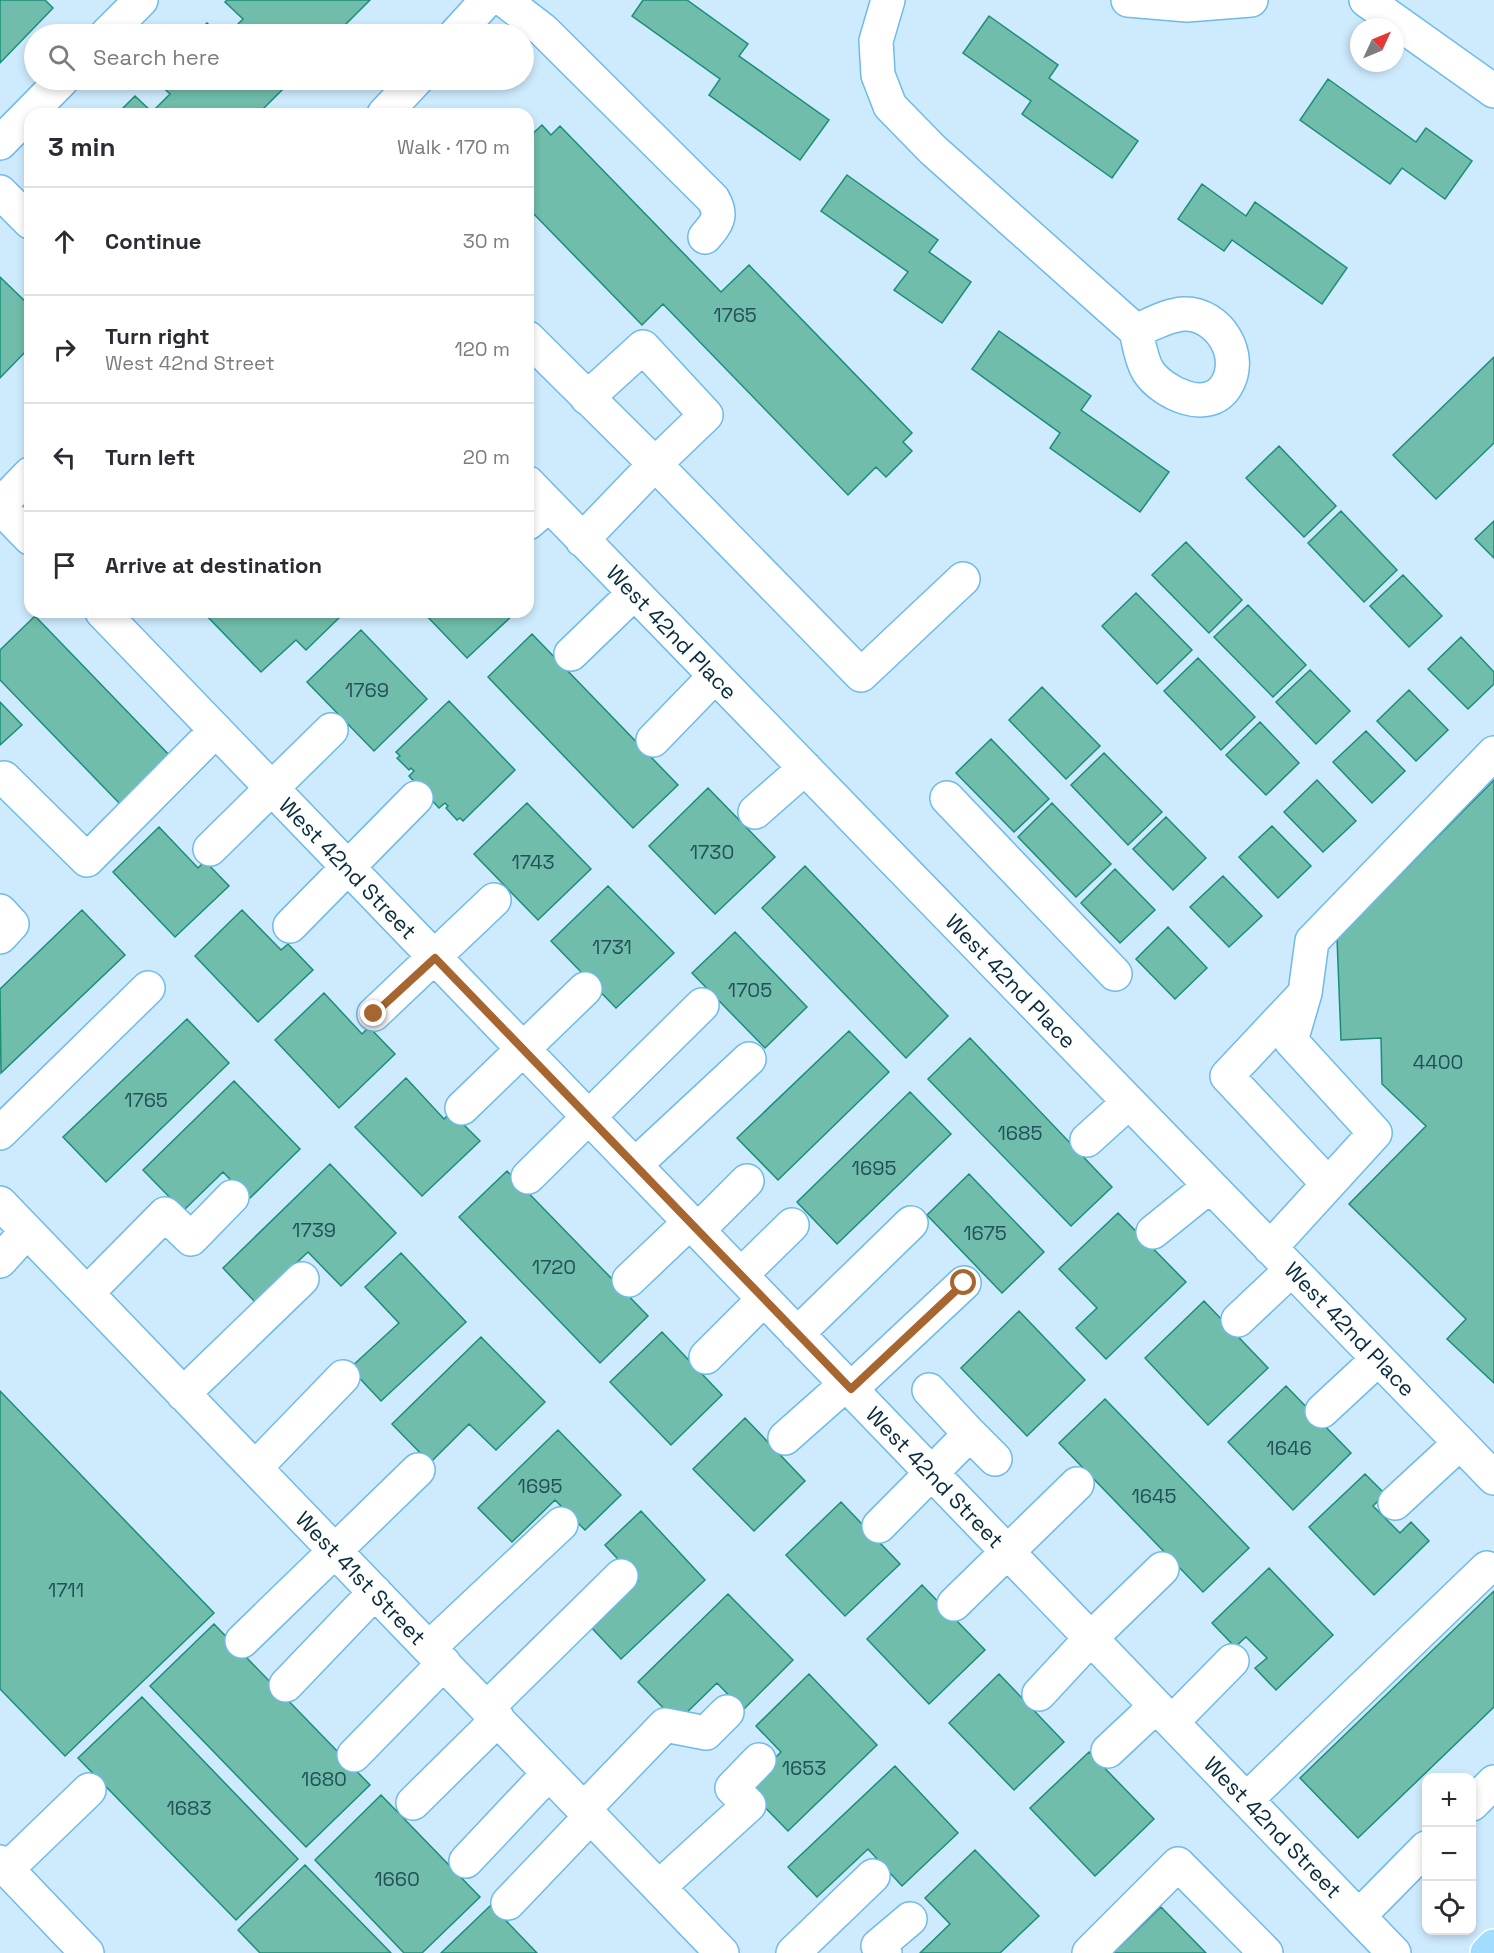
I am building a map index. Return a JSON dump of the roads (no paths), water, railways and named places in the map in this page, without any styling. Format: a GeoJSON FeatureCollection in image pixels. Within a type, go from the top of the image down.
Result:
{"type":"FeatureCollection","features":[{"type":"Feature","properties":{"kind":"main road"},"geometry":{"type":"LineString","coordinates":[[1487,1953],[1494,1946]]}},
{"type":"Feature","properties":{"kind":"street"},"geometry":{"type":"LineString","coordinates":[[117,24],[141,0]]}},
{"type":"Feature","properties":{"kind":"street"},"geometry":{"type":"LineString","coordinates":[[465,24],[487,0]]}},
{"type":"Feature","properties":{"kind":"street"},"geometry":{"type":"LineString","coordinates":[[504,0],[543,30],[713,199],[720,210],[718,222],[705,237]]}},
{"type":"Feature","properties":{"kind":"street"},"geometry":{"type":"LineString","coordinates":[[888,0],[876,41],[879,75],[890,106],[933,150],[1136,331]]}},
{"type":"Feature","properties":{"kind":"street"},"geometry":{"type":"LineString","coordinates":[[1128,0],[1187,4],[1251,0]]}},
{"type":"Feature","properties":{"kind":"street"},"geometry":{"type":"LineString","coordinates":[[1366,0],[1494,91]]}},
{"type":"Feature","properties":{"kind":"street"},"geometry":{"type":"LineString","coordinates":[[34,108],[52,90]]}},
{"type":"Feature","properties":{"kind":"street"},"geometry":{"type":"LineString","coordinates":[[390,108],[407,90]]}},
{"type":"Feature","properties":{"kind":"street"},"geometry":{"type":"LineString","coordinates":[[0,143],[24,119]]}},
{"type":"Feature","properties":{"kind":"street"},"geometry":{"type":"LineString","coordinates":[[0,192],[24,216]]}},
{"type":"Feature","properties":{"kind":"street"},"geometry":{"type":"LineString","coordinates":[[534,344],[861,675],[963,579]]}},
{"type":"Feature","properties":{"kind":"street"},"geometry":{"type":"LineString","coordinates":[[582,540],[706,415],[643,347],[587,398]]}},
{"type":"Feature","properties":{"kind":"street"},"geometry":{"type":"LineString","coordinates":[[24,480],[0,506],[24,532]]}},
{"type":"Feature","properties":{"kind":"street","name":"West 42nd Place"},"geometry":{"type":"LineString","coordinates":[[535,504],[582,540],[1494,1478]]}},
{"type":"Feature","properties":{"kind":"street"},"geometry":{"type":"LineString","coordinates":[[571,654],[634,593]]}},
{"type":"Feature","properties":{"kind":"street","name":"West 42nd Street"},"geometry":{"type":"LineString","coordinates":[[108,618],[1394,1953]]}},
{"type":"Feature","properties":{"kind":"street"},"geometry":{"type":"LineString","coordinates":[[653,740],[715,676]]}},
{"type":"Feature","properties":{"kind":"street"},"geometry":{"type":"LineString","coordinates":[[4,778],[87,860],[216,730]]}},
{"type":"Feature","properties":{"kind":"street"},"geometry":{"type":"LineString","coordinates":[[210,849],[331,730]]}},
{"type":"Feature","properties":{"kind":"street"},"geometry":{"type":"LineString","coordinates":[[1238,1320],[1281,1259],[1328,1184],[1376,1133],[1291,1041],[1305,993],[1312,941],[1494,753]]}},
{"type":"Feature","properties":{"kind":"street"},"geometry":{"type":"LineString","coordinates":[[755,812],[805,768]]}},
{"type":"Feature","properties":{"kind":"street"},"geometry":{"type":"LineString","coordinates":[[290,926],[416,798]]}},
{"type":"Feature","properties":{"kind":"street"},"geometry":{"type":"LineString","coordinates":[[947,798],[1114,974]]}},
{"type":"Feature","properties":{"kind":"street"},"geometry":{"type":"LineString","coordinates":[[374,1014],[494,900]]}},
{"type":"Feature","properties":{"kind":"street"},"geometry":{"type":"LineString","coordinates":[[0,911],[12,924],[0,937]]}},
{"type":"Feature","properties":{"kind":"street"},"geometry":{"type":"LineString","coordinates":[[0,1133],[148,988]]}},
{"type":"Feature","properties":{"kind":"street"},"geometry":{"type":"LineString","coordinates":[[462,1108],[585,989]]}},
{"type":"Feature","properties":{"kind":"street"},"geometry":{"type":"LineString","coordinates":[[1305,993],[1227,1076],[1328,1184]]}},
{"type":"Feature","properties":{"kind":"street"},"geometry":{"type":"LineString","coordinates":[[528,1177],[702,1005]]}},
{"type":"Feature","properties":{"kind":"street"},"geometry":{"type":"LineString","coordinates":[[635,1166],[749,1059]]}},
{"type":"Feature","properties":{"kind":"street"},"geometry":{"type":"LineString","coordinates":[[1088,1140],[1129,1102]]}},
{"type":"Feature","properties":{"kind":"street"},"geometry":{"type":"LineString","coordinates":[[629,1280],[747,1181]]}},
{"type":"Feature","properties":{"kind":"street"},"geometry":{"type":"LineString","coordinates":[[1154,1232],[1210,1186]]}},
{"type":"Feature","properties":{"kind":"street"},"geometry":{"type":"LineString","coordinates":[[87,1293],[165,1214],[191,1239],[232,1197]]}},
{"type":"Feature","properties":{"kind":"street","name":"West 41st Street"},"geometry":{"type":"LineString","coordinates":[[0,1203],[722,1953]]}},
{"type":"Feature","properties":{"kind":"street"},"geometry":{"type":"LineString","coordinates":[[797,1334],[910,1223]]}},
{"type":"Feature","properties":{"kind":"street"},"geometry":{"type":"LineString","coordinates":[[741,1275],[792,1225]]}},
{"type":"Feature","properties":{"kind":"street"},"geometry":{"type":"LineString","coordinates":[[0,1261],[27,1232]]}},
{"type":"Feature","properties":{"kind":"street"},"geometry":{"type":"LineString","coordinates":[[183,1394],[302,1279]]}},
{"type":"Feature","properties":{"kind":"street"},"geometry":{"type":"LineString","coordinates":[[785,1438],[848,1387],[964,1283]]}},
{"type":"Feature","properties":{"kind":"street"},"geometry":{"type":"LineString","coordinates":[[706,1357],[764,1299]]}},
{"type":"Feature","properties":{"kind":"street"},"geometry":{"type":"LineString","coordinates":[[1322,1411],[1378,1359]]}},
{"type":"Feature","properties":{"kind":"street"},"geometry":{"type":"LineString","coordinates":[[255,1468],[343,1377]]}},
{"type":"Feature","properties":{"kind":"street"},"geometry":{"type":"LineString","coordinates":[[929,1390],[995,1459]]}},
{"type":"Feature","properties":{"kind":"street"},"geometry":{"type":"LineString","coordinates":[[879,1526],[970,1434]]}},
{"type":"Feature","properties":{"kind":"street"},"geometry":{"type":"LineString","coordinates":[[1395,1503],[1460,1443]]}},
{"type":"Feature","properties":{"kind":"street"},"geometry":{"type":"LineString","coordinates":[[242,1641],[418,1470]]}},
{"type":"Feature","properties":{"kind":"street"},"geometry":{"type":"LineString","coordinates":[[954,1604],[1077,1484]]}},
{"type":"Feature","properties":{"kind":"street"},"geometry":{"type":"LineString","coordinates":[[354,1755],[437,1655],[561,1524]]}},
{"type":"Feature","properties":{"kind":"street"},"geometry":{"type":"LineString","coordinates":[[1247,1799],[1487,1568]]}},
{"type":"Feature","properties":{"kind":"street"},"geometry":{"type":"LineString","coordinates":[[1039,1694],[1090,1638],[1162,1569]]}},
{"type":"Feature","properties":{"kind":"street"},"geometry":{"type":"LineString","coordinates":[[413,1803],[493,1713],[621,1576]]}},
{"type":"Feature","properties":{"kind":"street"},"geometry":{"type":"LineString","coordinates":[[286,1685],[375,1592]]}},
{"type":"Feature","properties":{"kind":"street"},"geometry":{"type":"LineString","coordinates":[[1108,1751],[1164,1714],[1232,1661]]}},
{"type":"Feature","properties":{"kind":"street"},"geometry":{"type":"LineString","coordinates":[[508,1904],[665,1725],[706,1733],[727,1712]]}},
{"type":"Feature","properties":{"kind":"street"},"geometry":{"type":"LineString","coordinates":[[659,1887],[749,1805],[732,1788],[759,1760]]}},
{"type":"Feature","properties":{"kind":"street"},"geometry":{"type":"LineString","coordinates":[[466,1861],[549,1773]]}},
{"type":"Feature","properties":{"kind":"street"},"geometry":{"type":"LineString","coordinates":[[1476,1800],[1494,1782]]}},
{"type":"Feature","properties":{"kind":"street"},"geometry":{"type":"LineString","coordinates":[[87,1953],[3,1866],[88,1790]]}},
{"type":"Feature","properties":{"kind":"street"},"geometry":{"type":"LineString","coordinates":[[1359,1916],[1422,1852]]}},
{"type":"Feature","properties":{"kind":"street"},"geometry":{"type":"LineString","coordinates":[[1089,1953],[1178,1864],[1266,1953]]}},
{"type":"Feature","properties":{"kind":"street"},"geometry":{"type":"LineString","coordinates":[[793,1953],[873,1876]]}},
{"type":"Feature","properties":{"kind":"street"},"geometry":{"type":"LineString","coordinates":[[885,1953],[878,1946],[910,1918]]}}]}
